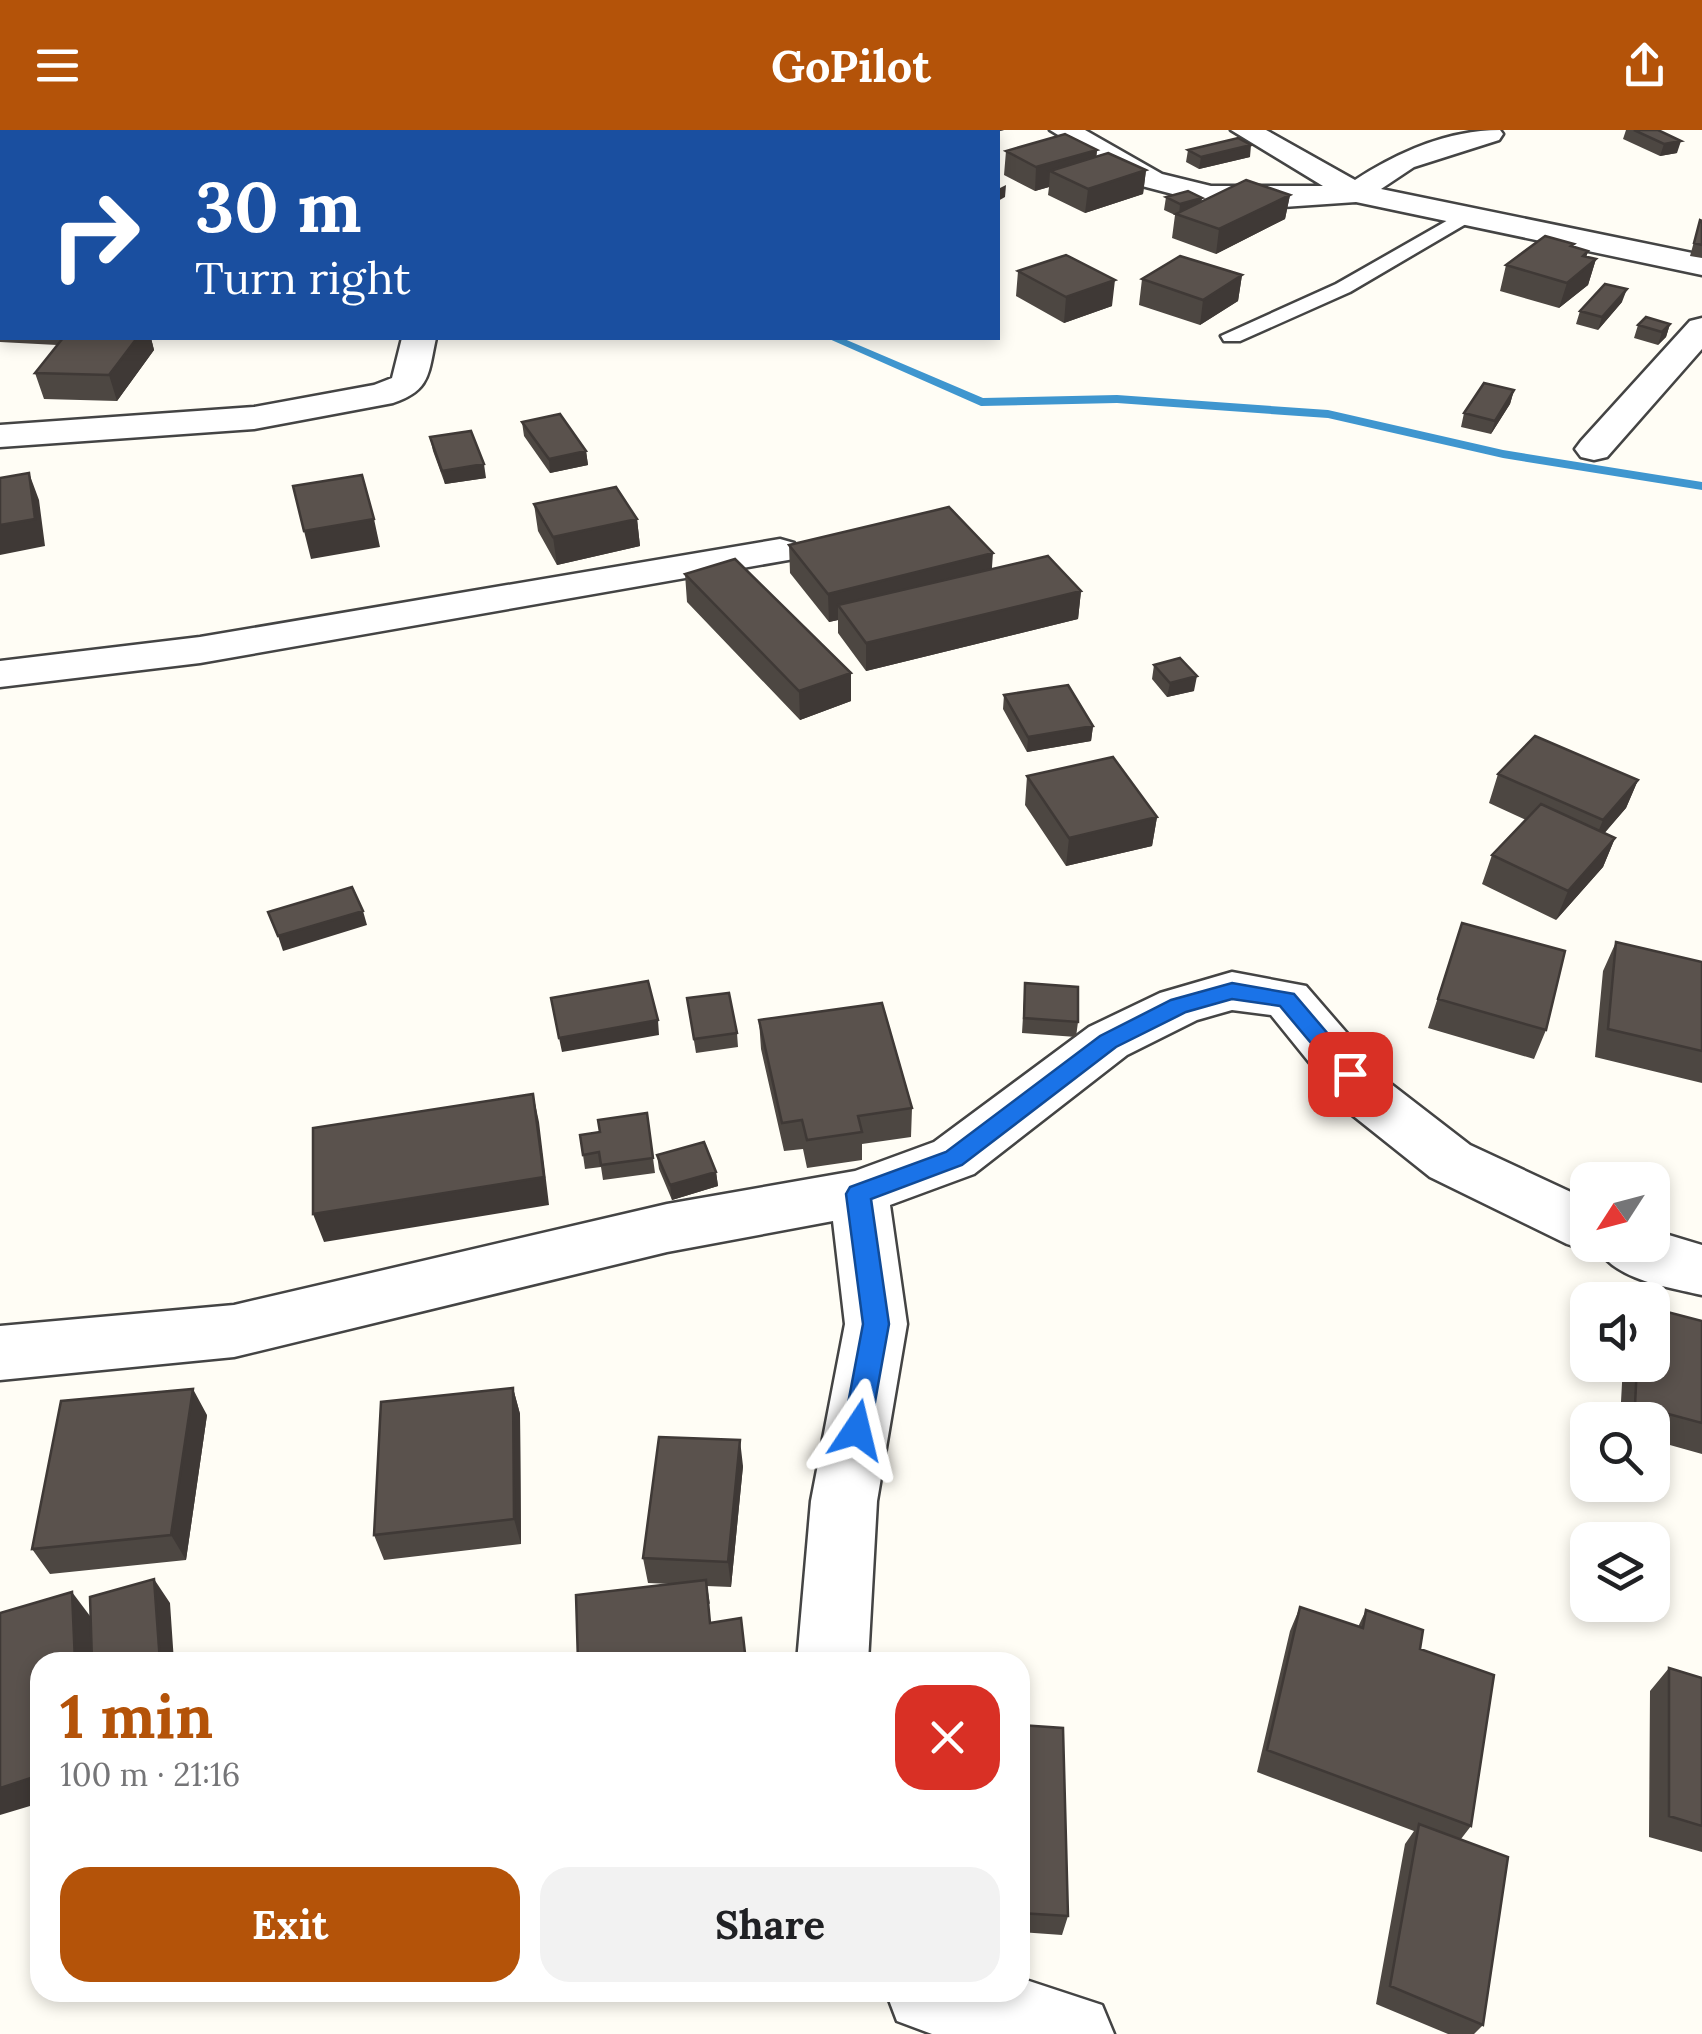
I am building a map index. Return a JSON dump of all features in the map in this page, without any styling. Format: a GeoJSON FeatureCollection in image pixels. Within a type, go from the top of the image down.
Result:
{"type":"FeatureCollection","features":[{"type":"Feature","properties":{"kind":"street"},"geometry":{"type":"LineString","coordinates":[[1064,130],[1152,180],[1211,195],[1283,198],[1356,192],[1404,161],[1488,134]]}},
{"type":"Feature","properties":{"kind":"street"},"geometry":{"type":"LineString","coordinates":[[1245,130],[1356,192],[1702,265]]}},
{"type":"Feature","properties":{"kind":"street"},"geometry":{"type":"LineString","coordinates":[[1594,449],[1702,328]]}},
{"type":"Feature","properties":{"kind":"street"},"geometry":{"type":"LineString","coordinates":[[0,436],[254,418],[380,396],[402,388],[410,380],[419,340]]}},
{"type":"Feature","properties":{"kind":"street"},"geometry":{"type":"LineString","coordinates":[[0,674],[200,650],[780,551]]}},
{"type":"Feature","properties":{"kind":"street"},"geometry":{"type":"LineString","coordinates":[[0,1353],[234,1331],[667,1228],[858,1194],[954,1158],[1108,1042],[1179,1006],[1232,991],[1287,1000],[1370,1099],[1450,1161],[1570,1219]]}},
{"type":"Feature","properties":{"kind":"street"},"geometry":{"type":"LineString","coordinates":[[833,1652],[844,1501],[876,1324],[858,1194]]}},
{"type":"Feature","properties":{"kind":"street"},"geometry":{"type":"LineString","coordinates":[[1664,1262],[1702,1270]]}},
{"type":"Feature","properties":{"kind":"street"},"geometry":{"type":"LineString","coordinates":[[961,2002],[1073,2034]]}},
{"type":"Feature","properties":{"kind":"lane"},"geometry":{"type":"LineString","coordinates":[[1232,336],[1343,288],[1464,216]]}},
{"type":"Feature","properties":{"kind":"building"},"geometry":{"type":"Polygon","coordinates":[[[1634,130],[1658,130],[1681,141],[1664,144],[1634,130]]]}},
{"type":"Feature","properties":{"kind":"building"},"geometry":{"type":"Polygon","coordinates":[[[1065,134],[1097,150],[1036,167],[1006,151],[1065,134]]]}},
{"type":"Feature","properties":{"kind":"building"},"geometry":{"type":"Polygon","coordinates":[[[1238,138],[1251,145],[1201,157],[1188,150],[1238,138]]]}},
{"type":"Feature","properties":{"kind":"building"},"geometry":{"type":"Polygon","coordinates":[[[1108,153],[1146,170],[1088,189],[1050,171],[1108,153]]]}},
{"type":"Feature","properties":{"kind":"building"},"geometry":{"type":"Polygon","coordinates":[[[1246,180],[1290,195],[1219,229],[1176,214],[1246,180]]]}},
{"type":"Feature","properties":{"kind":"building"},"geometry":{"type":"Polygon","coordinates":[[[1188,191],[1202,198],[1180,204],[1166,197],[1188,191]]]}},
{"type":"Feature","properties":{"kind":"building"},"geometry":{"type":"Polygon","coordinates":[[[1702,221],[1702,245],[1694,243],[1702,221]]]}},
{"type":"Feature","properties":{"kind":"building"},"geometry":{"type":"Polygon","coordinates":[[[1545,236],[1574,244],[1571,246],[1588,251],[1583,256],[1596,259],[1567,283],[1506,265],[1545,236]]]}},
{"type":"Feature","properties":{"kind":"building"},"geometry":{"type":"Polygon","coordinates":[[[1066,255],[1115,280],[1066,297],[1018,271],[1066,255]]]}},
{"type":"Feature","properties":{"kind":"building"},"geometry":{"type":"Polygon","coordinates":[[[1180,256],[1242,275],[1203,300],[1142,279],[1180,256]]]}},
{"type":"Feature","properties":{"kind":"building"},"geometry":{"type":"Polygon","coordinates":[[[1605,284],[1627,289],[1602,317],[1580,311],[1605,284]]]}},
{"type":"Feature","properties":{"kind":"building"},"geometry":{"type":"Polygon","coordinates":[[[1646,317],[1670,324],[1662,332],[1638,325],[1646,317]]]}},
{"type":"Feature","properties":{"kind":"building"},"geometry":{"type":"Polygon","coordinates":[[[61,340],[135,340],[109,375],[35,373],[61,340]]]}},
{"type":"Feature","properties":{"kind":"building"},"geometry":{"type":"Polygon","coordinates":[[[1484,383],[1514,390],[1495,421],[1464,413],[1484,383]]]}},
{"type":"Feature","properties":{"kind":"building"},"geometry":{"type":"Polygon","coordinates":[[[560,414],[586,451],[549,459],[522,422],[560,414]]]}},
{"type":"Feature","properties":{"kind":"building"},"geometry":{"type":"Polygon","coordinates":[[[471,431],[484,464],[442,471],[430,437],[471,431]]]}},
{"type":"Feature","properties":{"kind":"building"},"geometry":{"type":"Polygon","coordinates":[[[29,473],[35,519],[0,525],[0,478],[29,473]]]}},
{"type":"Feature","properties":{"kind":"building"},"geometry":{"type":"Polygon","coordinates":[[[362,475],[374,519],[304,531],[293,486],[362,475]]]}},
{"type":"Feature","properties":{"kind":"building"},"geometry":{"type":"Polygon","coordinates":[[[616,487],[637,519],[553,537],[534,504],[616,487]]]}},
{"type":"Feature","properties":{"kind":"building"},"geometry":{"type":"Polygon","coordinates":[[[949,507],[993,553],[828,594],[789,545],[949,507]]]}},
{"type":"Feature","properties":{"kind":"building"},"geometry":{"type":"Polygon","coordinates":[[[1048,556],[1081,591],[866,643],[838,605],[1048,556]]]}},
{"type":"Feature","properties":{"kind":"building"},"geometry":{"type":"Polygon","coordinates":[[[735,559],[851,673],[799,691],[685,574],[735,559]]]}},
{"type":"Feature","properties":{"kind":"building"},"geometry":{"type":"Polygon","coordinates":[[[1180,658],[1197,676],[1170,683],[1154,665],[1180,658]]]}},
{"type":"Feature","properties":{"kind":"building"},"geometry":{"type":"Polygon","coordinates":[[[1068,685],[1093,726],[1028,737],[1004,695],[1068,685]]]}},
{"type":"Feature","properties":{"kind":"building"},"geometry":{"type":"Polygon","coordinates":[[[1535,736],[1638,780],[1603,820],[1498,774],[1535,736]]]}},
{"type":"Feature","properties":{"kind":"building"},"geometry":{"type":"Polygon","coordinates":[[[1113,757],[1157,817],[1069,838],[1027,776],[1113,757]]]}},
{"type":"Feature","properties":{"kind":"building"},"geometry":{"type":"Polygon","coordinates":[[[1541,804],[1615,838],[1568,891],[1492,855],[1541,804]]]}},
{"type":"Feature","properties":{"kind":"building"},"geometry":{"type":"Polygon","coordinates":[[[352,887],[363,911],[278,936],[268,912],[352,887]]]}},
{"type":"Feature","properties":{"kind":"building"},"geometry":{"type":"Polygon","coordinates":[[[1462,923],[1565,951],[1546,1030],[1438,999],[1462,923]]]}},
{"type":"Feature","properties":{"kind":"building"},"geometry":{"type":"Polygon","coordinates":[[[1616,942],[1702,962],[1702,1051],[1608,1029],[1616,942]]]}},
{"type":"Feature","properties":{"kind":"building"},"geometry":{"type":"Polygon","coordinates":[[[648,981],[658,1020],[559,1038],[551,998],[648,981]]]}},
{"type":"Feature","properties":{"kind":"building"},"geometry":{"type":"Polygon","coordinates":[[[1025,983],[1078,987],[1078,1022],[1024,1018],[1025,983]]]}},
{"type":"Feature","properties":{"kind":"building"},"geometry":{"type":"Polygon","coordinates":[[[729,993],[737,1033],[694,1039],[687,998],[729,993]]]}},
{"type":"Feature","properties":{"kind":"building"},"geometry":{"type":"Polygon","coordinates":[[[882,1003],[912,1108],[858,1116],[862,1132],[807,1140],[802,1120],[782,1123],[759,1020],[882,1003]]]}},
{"type":"Feature","properties":{"kind":"building"},"geometry":{"type":"Polygon","coordinates":[[[533,1094],[544,1177],[313,1214],[313,1128],[533,1094]]]}},
{"type":"Feature","properties":{"kind":"building"},"geometry":{"type":"Polygon","coordinates":[[[647,1113],[653,1158],[601,1165],[599,1152],[583,1155],[580,1135],[600,1132],[598,1120],[647,1113]]]}},
{"type":"Feature","properties":{"kind":"building"},"geometry":{"type":"Polygon","coordinates":[[[704,1142],[716,1172],[670,1185],[657,1155],[704,1142]]]}},
{"type":"Feature","properties":{"kind":"building"},"geometry":{"type":"Polygon","coordinates":[[[1670,1313],[1702,1321],[1702,1423],[1670,1414],[1670,1402],[1635,1402],[1636,1382],[1670,1382],[1670,1313]]]}},
{"type":"Feature","properties":{"kind":"building"},"geometry":{"type":"Polygon","coordinates":[[[513,1388],[514,1519],[374,1535],[381,1402],[513,1388]]]}},
{"type":"Feature","properties":{"kind":"building"},"geometry":{"type":"Polygon","coordinates":[[[193,1389],[171,1535],[32,1549],[61,1401],[193,1389]]]}},
{"type":"Feature","properties":{"kind":"building"},"geometry":{"type":"Polygon","coordinates":[[[659,1437],[740,1440],[728,1562],[643,1558],[659,1437]]]}},
{"type":"Feature","properties":{"kind":"building"},"geometry":{"type":"Polygon","coordinates":[[[154,1579],[159,1652],[92,1652],[90,1597],[154,1579]]]}},
{"type":"Feature","properties":{"kind":"building"},"geometry":{"type":"Polygon","coordinates":[[[706,1580],[710,1623],[741,1618],[745,1652],[578,1652],[576,1595],[706,1580]]]}},
{"type":"Feature","properties":{"kind":"building"},"geometry":{"type":"Polygon","coordinates":[[[72,1592],[75,1652],[30,1652],[30,1778],[0,1788],[0,1613],[72,1592]]]}},
{"type":"Feature","properties":{"kind":"building"},"geometry":{"type":"Polygon","coordinates":[[[1300,1607],[1363,1628],[1366,1610],[1423,1630],[1420,1649],[1494,1675],[1471,1826],[1267,1750],[1300,1607]]]}},
{"type":"Feature","properties":{"kind":"building"},"geometry":{"type":"Polygon","coordinates":[[[1669,1668],[1702,1678],[1702,1826],[1669,1816],[1669,1668]]]}},
{"type":"Feature","properties":{"kind":"building"},"geometry":{"type":"Polygon","coordinates":[[[1030,1726],[1063,1728],[1068,1916],[1030,1914],[1030,1726]]]}},
{"type":"Feature","properties":{"kind":"building"},"geometry":{"type":"Polygon","coordinates":[[[1419,1824],[1508,1857],[1483,2025],[1390,1986],[1419,1824]]]}},
{"type":"Feature","properties":{"kind":"waterway"},"geometry":{"type":"LineString","coordinates":[[838,340],[981,402],[1117,399],[1328,414],[1503,454],[1702,486]]}},
{"type":"Feature","properties":{"kind":"route"},"geometry":{"type":"LineString","coordinates":[[857,1430],[876,1324],[858,1194],[954,1158],[1108,1042],[1179,1006],[1232,991],[1287,1000],[1350,1074]]}}]}
